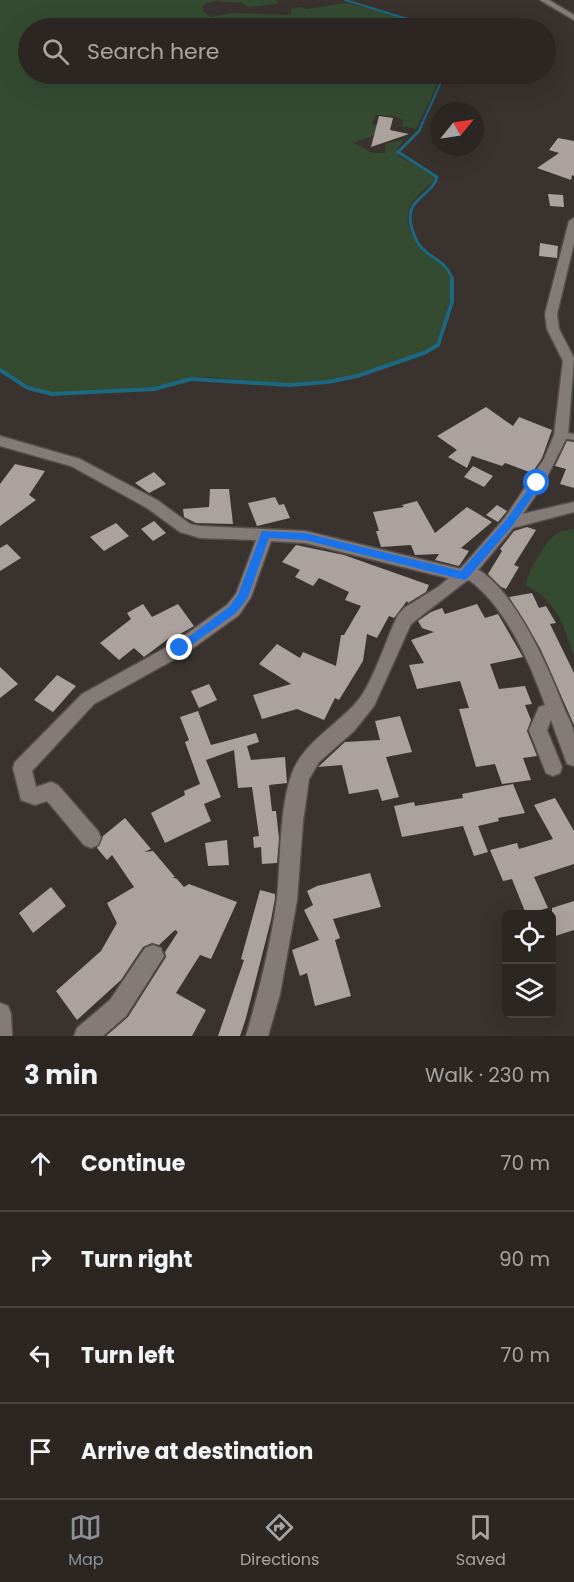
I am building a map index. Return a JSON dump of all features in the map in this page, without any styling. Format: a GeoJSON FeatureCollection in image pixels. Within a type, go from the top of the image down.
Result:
{"type":"FeatureCollection","features":[{"type":"Feature","properties":{"kind":"street"},"geometry":{"type":"LineString","coordinates":[[544,0],[574,17]]}},
{"type":"Feature","properties":{"kind":"street"},"geometry":{"type":"LineString","coordinates":[[257,1036],[269,994],[287,900],[293,821],[304,766],[312,756],[348,725],[368,701],[404,620],[410,613],[466,573],[509,523],[568,436],[565,388],[569,361],[553,329],[551,314],[574,221]]}},
{"type":"Feature","properties":{"kind":"street"},"geometry":{"type":"LineString","coordinates":[[0,441],[75,462],[152,504],[185,528],[200,532],[305,537],[466,573],[482,581],[505,606],[544,677],[574,758]]}},
{"type":"Feature","properties":{"kind":"street"},"geometry":{"type":"LineString","coordinates":[[0,455],[15,447]]}},
{"type":"Feature","properties":{"kind":"street"},"geometry":{"type":"LineString","coordinates":[[509,523],[574,507]]}},
{"type":"Feature","properties":{"kind":"street"},"geometry":{"type":"LineString","coordinates":[[91,838],[51,791],[35,796],[28,794],[22,768],[88,699],[180,648],[232,610],[243,597],[266,534]]}},
{"type":"Feature","properties":{"kind":"street"},"geometry":{"type":"LineString","coordinates":[[553,768],[538,730],[545,713],[555,710]]}},
{"type":"Feature","properties":{"kind":"street"},"geometry":{"type":"LineString","coordinates":[[85,1036],[118,1008],[153,956]]}},
{"type":"Feature","properties":{"kind":"street"},"geometry":{"type":"LineString","coordinates":[[0,1014],[2,1036]]}},
{"type":"Feature","properties":{"kind":"green space"},"geometry":{"type":"Polygon","coordinates":[[[0,0],[276,0],[278,4],[248,7],[242,3],[216,1],[204,4],[203,11],[211,17],[231,13],[290,15],[292,8],[306,9],[346,3],[408,18],[18,18],[18,84],[438,84],[416,129],[402,126],[403,120],[395,116],[375,115],[372,124],[381,126],[375,135],[353,143],[373,153],[386,153],[385,144],[404,140],[397,149],[399,156],[435,177],[434,181],[411,204],[408,218],[417,244],[447,271],[451,284],[450,301],[436,344],[422,352],[355,375],[289,383],[191,377],[153,387],[53,393],[30,386],[0,368],[0,0]]]}},
{"type":"Feature","properties":{"kind":"green space"},"geometry":{"type":"Polygon","coordinates":[[[574,529],[574,655],[564,627],[555,611],[543,596],[526,586],[533,565],[548,541],[559,532],[574,529]]]}},
{"type":"Feature","properties":{"kind":"building"},"geometry":{"type":"Polygon","coordinates":[[[379,116],[393,118],[390,130],[409,134],[371,147],[379,116]]]}},
{"type":"Feature","properties":{"kind":"building"},"geometry":{"type":"Polygon","coordinates":[[[558,138],[574,141],[574,176],[572,175],[571,180],[537,168],[559,153],[549,150],[558,138]]]}},
{"type":"Feature","properties":{"kind":"building"},"geometry":{"type":"Polygon","coordinates":[[[548,194],[563,195],[564,207],[550,206],[548,194]]]}},
{"type":"Feature","properties":{"kind":"building"},"geometry":{"type":"Polygon","coordinates":[[[540,243],[558,246],[557,258],[539,256],[540,243]]]}},
{"type":"Feature","properties":{"kind":"building"},"geometry":{"type":"Polygon","coordinates":[[[486,407],[513,426],[519,417],[552,430],[542,458],[532,473],[505,463],[502,466],[472,456],[467,468],[448,457],[457,450],[437,436],[486,407]]]}},
{"type":"Feature","properties":{"kind":"building"},"geometry":{"type":"Polygon","coordinates":[[[567,441],[574,442],[574,488],[560,484],[566,469],[555,466],[567,441]]]}},
{"type":"Feature","properties":{"kind":"building"},"geometry":{"type":"Polygon","coordinates":[[[15,464],[45,471],[29,495],[36,500],[0,526],[0,484],[15,464]]]}},
{"type":"Feature","properties":{"kind":"building"},"geometry":{"type":"Polygon","coordinates":[[[473,466],[493,476],[484,487],[464,477],[473,466]]]}},
{"type":"Feature","properties":{"kind":"building"},"geometry":{"type":"Polygon","coordinates":[[[154,472],[166,484],[149,493],[135,483],[154,472]]]}},
{"type":"Feature","properties":{"kind":"building"},"geometry":{"type":"Polygon","coordinates":[[[210,489],[229,489],[233,524],[196,523],[184,517],[183,509],[209,507],[210,489]]]}},
{"type":"Feature","properties":{"kind":"building"},"geometry":{"type":"Polygon","coordinates":[[[275,497],[279,505],[284,504],[290,518],[257,526],[248,503],[275,497]]]}},
{"type":"Feature","properties":{"kind":"building"},"geometry":{"type":"Polygon","coordinates":[[[417,501],[435,533],[467,507],[492,522],[461,548],[469,551],[459,566],[435,560],[439,554],[415,555],[411,545],[381,547],[373,512],[404,507],[402,505],[417,501]]]}},
{"type":"Feature","properties":{"kind":"building"},"geometry":{"type":"Polygon","coordinates":[[[497,505],[507,511],[498,522],[486,515],[497,505]]]}},
{"type":"Feature","properties":{"kind":"building"},"geometry":{"type":"Polygon","coordinates":[[[154,521],[166,533],[153,541],[141,529],[154,521]]]}},
{"type":"Feature","properties":{"kind":"building"},"geometry":{"type":"Polygon","coordinates":[[[116,523],[129,536],[104,551],[90,537],[116,523]]]}},
{"type":"Feature","properties":{"kind":"building"},"geometry":{"type":"Polygon","coordinates":[[[527,527],[536,530],[514,565],[519,567],[506,589],[488,574],[502,551],[500,549],[514,531],[527,527]]]}},
{"type":"Feature","properties":{"kind":"building"},"geometry":{"type":"Polygon","coordinates":[[[7,544],[21,558],[0,571],[0,548],[7,544]]]}},
{"type":"Feature","properties":{"kind":"building"},"geometry":{"type":"Polygon","coordinates":[[[296,545],[344,555],[429,585],[426,592],[408,603],[407,601],[394,618],[389,616],[377,638],[367,634],[363,661],[339,700],[335,698],[324,720],[297,709],[262,719],[253,695],[291,684],[259,664],[277,644],[300,658],[303,652],[336,666],[341,635],[344,635],[361,606],[345,600],[349,592],[319,578],[313,586],[295,577],[300,570],[282,562],[296,545]]]}},
{"type":"Feature","properties":{"kind":"building"},"geometry":{"type":"Polygon","coordinates":[[[532,593],[539,608],[546,606],[556,623],[550,624],[574,673],[574,725],[540,648],[509,597],[532,593]]]}},
{"type":"Feature","properties":{"kind":"building"},"geometry":{"type":"Polygon","coordinates":[[[143,604],[152,617],[178,604],[194,626],[173,638],[172,636],[144,657],[134,648],[119,660],[100,643],[131,619],[127,613],[143,604]]]}},
{"type":"Feature","properties":{"kind":"building"},"geometry":{"type":"Polygon","coordinates":[[[477,604],[485,618],[498,614],[523,657],[490,664],[499,689],[525,686],[532,704],[525,705],[531,720],[527,731],[537,756],[523,758],[531,780],[502,784],[495,764],[476,767],[459,709],[469,708],[460,681],[417,689],[409,665],[424,663],[411,640],[434,632],[422,628],[418,621],[442,608],[445,614],[477,604]]]}},
{"type":"Feature","properties":{"kind":"building"},"geometry":{"type":"Polygon","coordinates":[[[0,667],[18,684],[0,698],[0,667]]]}},
{"type":"Feature","properties":{"kind":"building"},"geometry":{"type":"Polygon","coordinates":[[[57,675],[76,686],[53,712],[34,700],[57,675]]]}},
{"type":"Feature","properties":{"kind":"building"},"geometry":{"type":"Polygon","coordinates":[[[209,684],[217,700],[199,708],[191,691],[209,684]]]}},
{"type":"Feature","properties":{"kind":"building"},"geometry":{"type":"Polygon","coordinates":[[[198,711],[211,745],[256,733],[259,742],[247,746],[251,760],[285,757],[287,783],[269,785],[272,811],[276,811],[279,838],[277,863],[262,864],[261,847],[254,848],[253,837],[259,836],[252,787],[238,788],[234,750],[206,760],[221,797],[204,804],[211,821],[165,843],[151,813],[185,795],[184,791],[200,784],[185,742],[189,740],[180,717],[198,711]]]}},
{"type":"Feature","properties":{"kind":"building"},"geometry":{"type":"Polygon","coordinates":[[[400,716],[412,752],[386,757],[399,797],[382,801],[378,789],[349,794],[342,765],[318,767],[345,742],[380,740],[375,721],[400,716]]]}},
{"type":"Feature","properties":{"kind":"building"},"geometry":{"type":"Polygon","coordinates":[[[513,784],[525,813],[498,818],[499,821],[478,826],[488,852],[474,856],[463,826],[402,837],[394,806],[414,802],[415,806],[463,798],[462,794],[513,784]]]}},
{"type":"Feature","properties":{"kind":"building"},"geometry":{"type":"Polygon","coordinates":[[[555,798],[574,831],[574,864],[534,877],[548,908],[524,910],[512,879],[503,881],[490,850],[517,843],[519,849],[553,839],[534,805],[555,798]]]}},
{"type":"Feature","properties":{"kind":"building"},"geometry":{"type":"Polygon","coordinates":[[[125,818],[151,849],[144,852],[153,851],[175,877],[172,877],[184,887],[189,884],[237,902],[211,959],[200,955],[176,993],[206,1010],[192,1036],[106,1036],[128,1017],[166,957],[165,952],[178,932],[175,930],[159,945],[152,943],[143,947],[121,980],[77,1020],[56,991],[101,951],[117,923],[107,903],[134,887],[112,855],[107,860],[97,848],[103,836],[125,818]]]}},
{"type":"Feature","properties":{"kind":"building"},"geometry":{"type":"Polygon","coordinates":[[[227,840],[229,865],[208,866],[205,843],[227,840]]]}},
{"type":"Feature","properties":{"kind":"building"},"geometry":{"type":"Polygon","coordinates":[[[370,873],[381,907],[333,919],[340,938],[335,940],[351,996],[315,1006],[307,973],[300,976],[292,950],[319,940],[304,910],[313,905],[307,891],[317,886],[370,873]]]}},
{"type":"Feature","properties":{"kind":"building"},"geometry":{"type":"Polygon","coordinates":[[[51,887],[66,906],[33,933],[19,913],[51,887]]]}},
{"type":"Feature","properties":{"kind":"building"},"geometry":{"type":"Polygon","coordinates":[[[260,890],[275,894],[275,898],[246,1018],[240,1036],[218,1036],[244,960],[241,959],[260,890]]]}},
{"type":"Feature","properties":{"kind":"building"},"geometry":{"type":"Polygon","coordinates":[[[574,901],[574,930],[556,936],[556,910],[552,908],[574,901]]]}},
{"type":"Feature","properties":{"kind":"waterway"},"geometry":{"type":"LineString","coordinates":[[345,0],[404,18]]}},
{"type":"Feature","properties":{"kind":"waterway"},"geometry":{"type":"LineString","coordinates":[[422,124],[440,84]]}},
{"type":"Feature","properties":{"kind":"waterway"},"geometry":{"type":"LineString","coordinates":[[423,122],[419,131],[398,152],[437,177],[430,189],[414,204],[410,219],[419,244],[443,264],[452,279]]}},
{"type":"Feature","properties":{"kind":"waterway"},"geometry":{"type":"LineString","coordinates":[[0,370],[28,388],[52,394],[154,389],[191,379],[289,385],[328,382],[357,376],[424,353],[438,345],[452,302],[452,279]]}},
{"type":"Feature","properties":{"kind":"route"},"geometry":{"type":"LineString","coordinates":[[180,648],[219,622],[243,597],[266,534],[305,537],[464,576],[509,523],[537,483]]}}]}
